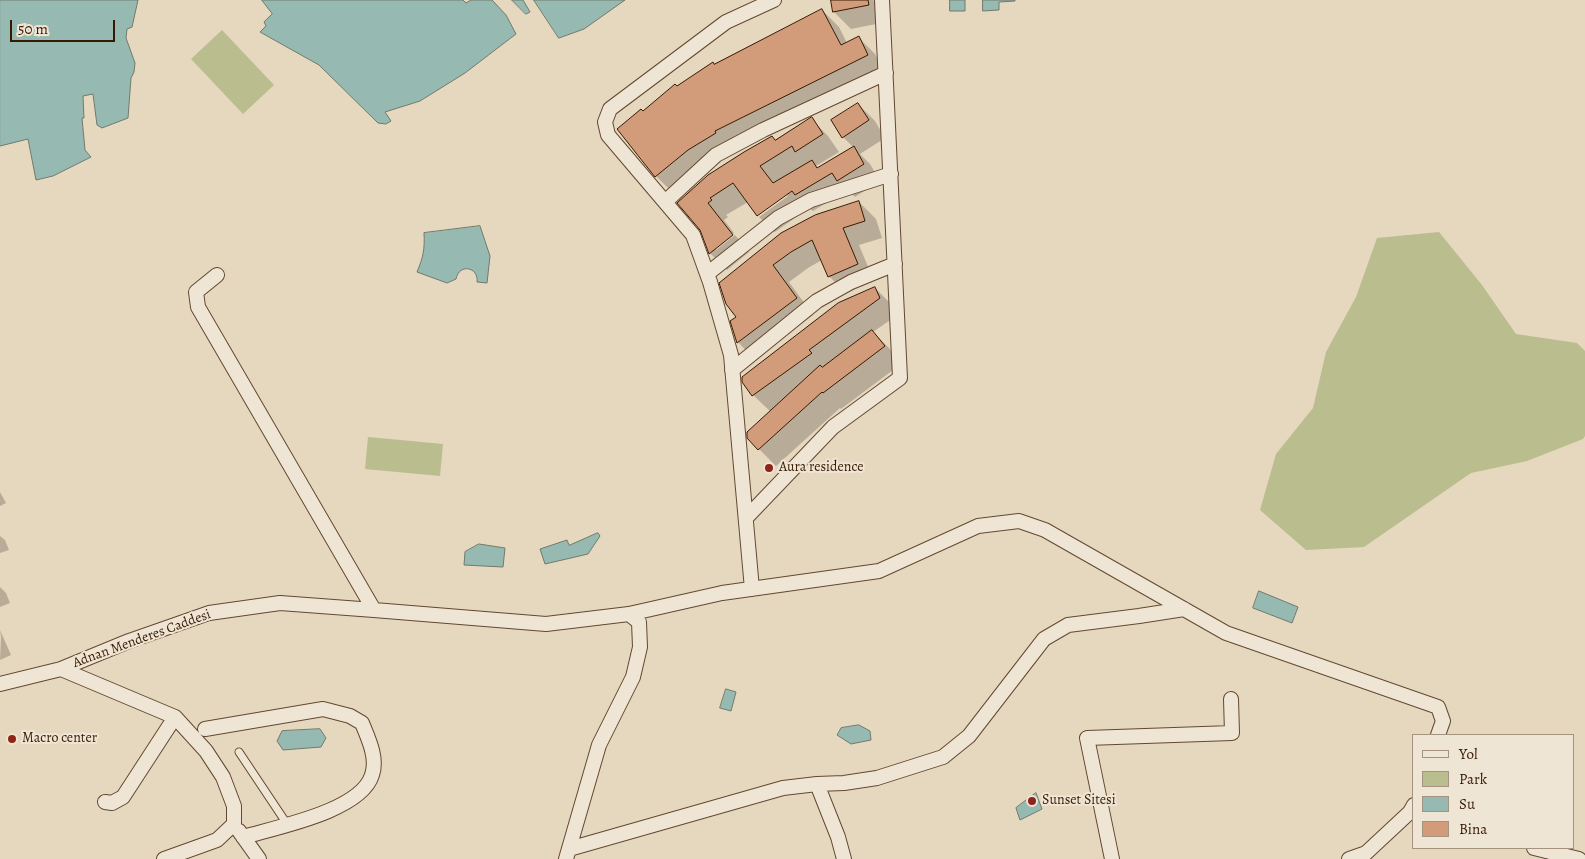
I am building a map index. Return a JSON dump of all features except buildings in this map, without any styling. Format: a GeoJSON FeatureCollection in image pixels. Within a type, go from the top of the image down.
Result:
{"type":"FeatureCollection","features":[{"type":"Feature","properties":{"kind":"street"},"geometry":{"type":"LineString","coordinates":[[752,589],[731,355],[707,274],[693,235],[608,134],[605,122],[610,109],[726,22],[774,0]]}},
{"type":"Feature","properties":{"kind":"street"},"geometry":{"type":"LineString","coordinates":[[746,518],[833,427],[900,378],[882,0]]}},
{"type":"Feature","properties":{"kind":"street"},"geometry":{"type":"LineString","coordinates":[[665,202],[716,156],[763,130],[886,73]]}},
{"type":"Feature","properties":{"kind":"street"},"geometry":{"type":"LineString","coordinates":[[707,274],[778,218],[812,200],[891,174]]}},
{"type":"Feature","properties":{"kind":"street"},"geometry":{"type":"LineString","coordinates":[[732,370],[817,301],[851,282],[895,264]]}},
{"type":"Feature","properties":{"kind":"street"},"geometry":{"type":"LineString","coordinates":[[217,274],[196,292],[198,306],[374,610]]}},
{"type":"Feature","properties":{"kind":"street","name":"Adnan Menderes Caddesi"},"geometry":{"type":"LineString","coordinates":[[0,684],[61,669],[129,641],[209,613],[280,603],[546,624],[629,614],[722,593],[879,571],[978,526],[1019,521],[1045,530],[1226,632],[1438,707],[1442,721],[1438,734]]}},
{"type":"Feature","properties":{"kind":"street"},"geometry":{"type":"LineString","coordinates":[[567,854],[783,788],[877,778],[943,757],[969,736],[1044,639],[1068,625],[1184,609]]}},
{"type":"Feature","properties":{"kind":"street"},"geometry":{"type":"LineString","coordinates":[[567,854],[599,745],[633,677],[640,647],[639,622],[629,614]]}},
{"type":"Feature","properties":{"kind":"street"},"geometry":{"type":"LineString","coordinates":[[61,669],[174,717],[206,751],[223,777],[234,806],[234,824],[259,859]]}},
{"type":"Feature","properties":{"kind":"street"},"geometry":{"type":"LineString","coordinates":[[1112,859],[1088,738],[1232,733],[1231,699]]}},
{"type":"Feature","properties":{"kind":"street"},"geometry":{"type":"LineString","coordinates":[[204,730],[323,709],[350,716],[362,723],[373,749],[373,774],[361,793],[336,809],[243,837]]}},
{"type":"Feature","properties":{"kind":"street"},"geometry":{"type":"LineString","coordinates":[[105,802],[112,803],[123,797],[174,717]]}},
{"type":"Feature","properties":{"kind":"street"},"geometry":{"type":"LineString","coordinates":[[817,784],[838,837],[844,859]]}},
{"type":"Feature","properties":{"kind":"street"},"geometry":{"type":"LineString","coordinates":[[1350,859],[1366,853],[1412,808]]}},
{"type":"Feature","properties":{"kind":"street"},"geometry":{"type":"LineString","coordinates":[[164,859],[217,840],[234,824]]}},
{"type":"Feature","properties":{"kind":"street"},"geometry":{"type":"LineString","coordinates":[[1538,849],[1579,859]]}},
{"type":"Feature","properties":{"kind":"lane"},"geometry":{"type":"LineString","coordinates":[[239,752],[287,824]]}},
{"type":"Feature","properties":{"kind":"green space"},"geometry":{"type":"Polygon","coordinates":[[[222,30],[274,85],[243,114],[191,59],[222,30]]]}},
{"type":"Feature","properties":{"kind":"green space"},"geometry":{"type":"Polygon","coordinates":[[[1439,232],[1482,285],[1516,334],[1577,343],[1585,351],[1585,436],[1583,439],[1527,461],[1471,473],[1364,547],[1306,550],[1260,510],[1276,454],[1313,408],[1326,352],[1356,297],[1377,238],[1439,232]]]}},
{"type":"Feature","properties":{"kind":"green space"},"geometry":{"type":"Polygon","coordinates":[[[368,437],[443,444],[440,476],[365,469],[368,437]]]}},
{"type":"Feature","properties":{"kind":"water"},"geometry":{"type":"Polygon","coordinates":[[[0,0],[138,0],[132,27],[127,29],[126,38],[135,63],[131,78],[128,118],[102,128],[97,125],[93,94],[83,96],[84,118],[82,118],[85,150],[91,157],[53,176],[36,180],[28,139],[0,146],[0,0]]]}},
{"type":"Feature","properties":{"kind":"water"},"geometry":{"type":"Polygon","coordinates":[[[262,0],[463,0],[466,3],[471,0],[492,0],[506,15],[516,34],[465,73],[420,101],[385,112],[391,121],[386,124],[378,123],[319,65],[260,32],[266,26],[264,22],[272,14],[262,0]]]}},
{"type":"Feature","properties":{"kind":"water"},"geometry":{"type":"Polygon","coordinates":[[[512,0],[523,0],[530,12],[526,14],[512,0]]]}},
{"type":"Feature","properties":{"kind":"water"},"geometry":{"type":"Polygon","coordinates":[[[534,0],[625,0],[584,29],[559,38],[534,0]]]}},
{"type":"Feature","properties":{"kind":"water"},"geometry":{"type":"Polygon","coordinates":[[[950,0],[965,0],[965,11],[950,11],[950,0]]]}},
{"type":"Feature","properties":{"kind":"water"},"geometry":{"type":"Polygon","coordinates":[[[983,0],[1015,1],[999,2],[999,10],[983,11],[983,0]]]}},
{"type":"Feature","properties":{"kind":"water"},"geometry":{"type":"Polygon","coordinates":[[[480,226],[490,256],[487,283],[477,282],[475,273],[468,269],[461,271],[456,279],[447,283],[417,272],[423,253],[424,233],[480,226]]]}},
{"type":"Feature","properties":{"kind":"water"},"geometry":{"type":"Polygon","coordinates":[[[598,533],[600,536],[588,554],[545,564],[540,549],[567,540],[569,545],[598,533]]]}},
{"type":"Feature","properties":{"kind":"water"},"geometry":{"type":"Polygon","coordinates":[[[479,544],[505,548],[503,567],[464,565],[465,552],[479,544]]]}},
{"type":"Feature","properties":{"kind":"water"},"geometry":{"type":"Polygon","coordinates":[[[1259,591],[1298,607],[1292,623],[1253,608],[1259,591]]]}},
{"type":"Feature","properties":{"kind":"water"},"geometry":{"type":"Polygon","coordinates":[[[726,689],[736,692],[731,711],[720,708],[726,689]]]}},
{"type":"Feature","properties":{"kind":"water"},"geometry":{"type":"Polygon","coordinates":[[[859,725],[870,731],[871,740],[851,744],[837,735],[841,728],[859,725]]]}},
{"type":"Feature","properties":{"kind":"water"},"geometry":{"type":"Polygon","coordinates":[[[320,729],[326,738],[321,747],[283,750],[277,741],[282,731],[320,729]]]}},
{"type":"Feature","properties":{"kind":"water","name":"Sunset Sitesi"},"geometry":{"type":"Polygon","coordinates":[[[1036,793],[1042,809],[1020,820],[1016,808],[1036,793]]]}},
{"type":"Feature","properties":{"kind":"place","name":"Aura residence"},"geometry":{"type":"Point","coordinates":[769,468]}},
{"type":"Feature","properties":{"kind":"place","name":"Macro center"},"geometry":{"type":"Point","coordinates":[12,739]}},
{"type":"Feature","properties":{"kind":"place","name":"Sunset Sitesi"},"geometry":{"type":"Point","coordinates":[1032,801]}}]}
